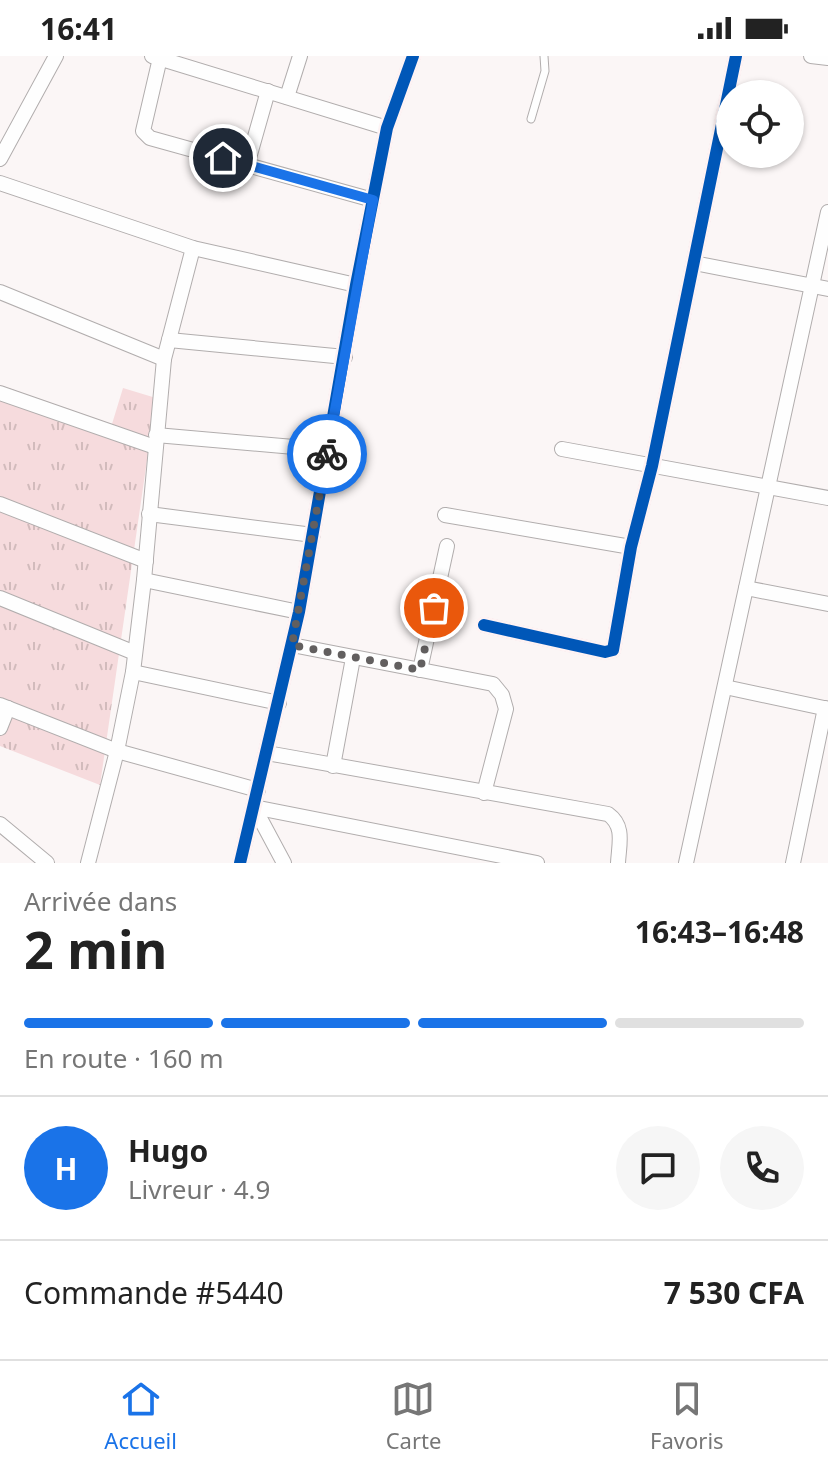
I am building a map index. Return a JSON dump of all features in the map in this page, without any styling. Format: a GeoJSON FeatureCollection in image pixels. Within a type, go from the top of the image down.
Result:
{"type":"FeatureCollection","features":[{"type":"Feature","properties":{"kind":"street"},"geometry":{"type":"LineString","coordinates":[[0,159],[56,56]]}},
{"type":"Feature","properties":{"kind":"street"},"geometry":{"type":"LineString","coordinates":[[287,97],[300,56]]}},
{"type":"Feature","properties":{"kind":"street"},"geometry":{"type":"LineString","coordinates":[[240,863],[299,612],[356,285],[387,128],[413,56]]}},
{"type":"Feature","properties":{"kind":"street"},"geometry":{"type":"LineString","coordinates":[[484,625],[605,652],[613,650],[631,547],[652,466],[736,56]]}},
{"type":"Feature","properties":{"kind":"street"},"geometry":{"type":"LineString","coordinates":[[811,56],[828,58]]}},
{"type":"Feature","properties":{"kind":"street"},"geometry":{"type":"LineString","coordinates":[[373,200],[150,138],[143,131],[162,58],[387,128]]}},
{"type":"Feature","properties":{"kind":"street"},"geometry":{"type":"LineString","coordinates":[[247,165],[268,91]]}},
{"type":"Feature","properties":{"kind":"street"},"geometry":{"type":"LineString","coordinates":[[0,183],[193,248],[356,285]]}},
{"type":"Feature","properties":{"kind":"street"},"geometry":{"type":"LineString","coordinates":[[686,863],[828,212]]}},
{"type":"Feature","properties":{"kind":"street"},"geometry":{"type":"LineString","coordinates":[[88,863],[117,751],[133,672],[164,359],[193,248]]}},
{"type":"Feature","properties":{"kind":"street"},"geometry":{"type":"LineString","coordinates":[[694,263],[828,289]]}},
{"type":"Feature","properties":{"kind":"street"},"geometry":{"type":"LineString","coordinates":[[0,292],[164,359]]}},
{"type":"Feature","properties":{"kind":"street"},"geometry":{"type":"LineString","coordinates":[[169,340],[345,357]]}},
{"type":"Feature","properties":{"kind":"street"},"geometry":{"type":"LineString","coordinates":[[0,393],[156,441],[328,450]]}},
{"type":"Feature","properties":{"kind":"street"},"geometry":{"type":"LineString","coordinates":[[562,449],[828,498]]}},
{"type":"Feature","properties":{"kind":"street"},"geometry":{"type":"LineString","coordinates":[[0,504],[146,561]]}},
{"type":"Feature","properties":{"kind":"street"},"geometry":{"type":"LineString","coordinates":[[149,514],[313,535]]}},
{"type":"Feature","properties":{"kind":"street"},"geometry":{"type":"LineString","coordinates":[[445,515],[631,547]]}},
{"type":"Feature","properties":{"kind":"street"},"geometry":{"type":"LineString","coordinates":[[420,670],[447,546]]}},
{"type":"Feature","properties":{"kind":"street"},"geometry":{"type":"LineString","coordinates":[[144,580],[299,612]]}},
{"type":"Feature","properties":{"kind":"street"},"geometry":{"type":"LineString","coordinates":[[746,588],[828,604]]}},
{"type":"Feature","properties":{"kind":"street"},"geometry":{"type":"LineString","coordinates":[[0,598],[135,653]]}},
{"type":"Feature","properties":{"kind":"street"},"geometry":{"type":"LineString","coordinates":[[292,645],[493,684],[502,695],[506,709],[484,793]]}},
{"type":"Feature","properties":{"kind":"street"},"geometry":{"type":"LineString","coordinates":[[333,766],[353,658]]}},
{"type":"Feature","properties":{"kind":"street"},"geometry":{"type":"LineString","coordinates":[[133,672],[279,703]]}},
{"type":"Feature","properties":{"kind":"street"},"geometry":{"type":"LineString","coordinates":[[725,687],[826,708],[793,863]]}},
{"type":"Feature","properties":{"kind":"street"},"geometry":{"type":"LineString","coordinates":[[0,728],[4,706],[117,751],[258,790]]}},
{"type":"Feature","properties":{"kind":"street"},"geometry":{"type":"LineString","coordinates":[[267,753],[608,814],[616,820],[621,830],[618,863]]}},
{"type":"Feature","properties":{"kind":"street"},"geometry":{"type":"LineString","coordinates":[[254,807],[284,863]]}},
{"type":"Feature","properties":{"kind":"street"},"geometry":{"type":"LineString","coordinates":[[254,807],[537,863]]}},
{"type":"Feature","properties":{"kind":"street"},"geometry":{"type":"LineString","coordinates":[[0,824],[47,863]]}},
{"type":"Feature","properties":{"kind":"lane"},"geometry":{"type":"LineString","coordinates":[[531,119],[545,71],[544,56]]}},
{"type":"Feature","properties":{"kind":"green space"},"geometry":{"type":"Polygon","coordinates":[[[0,385],[112,424],[123,388],[156,398],[100,785],[0,746],[0,385]]]}},
{"type":"Feature","properties":{"kind":"cycle path"},"geometry":{"type":"LineString","coordinates":[[240,863],[299,612],[356,285],[387,128],[413,56]]}},
{"type":"Feature","properties":{"kind":"cycle path"},"geometry":{"type":"LineString","coordinates":[[484,625],[605,652],[613,650],[631,547],[652,466],[736,56]]}},
{"type":"Feature","properties":{"kind":"way so far"},"geometry":{"type":"LineString","coordinates":[[327,454],[292,645],[420,670],[434,608]]}},
{"type":"Feature","properties":{"kind":"route"},"geometry":{"type":"LineString","coordinates":[[223,158],[373,200],[327,454]]}}]}
